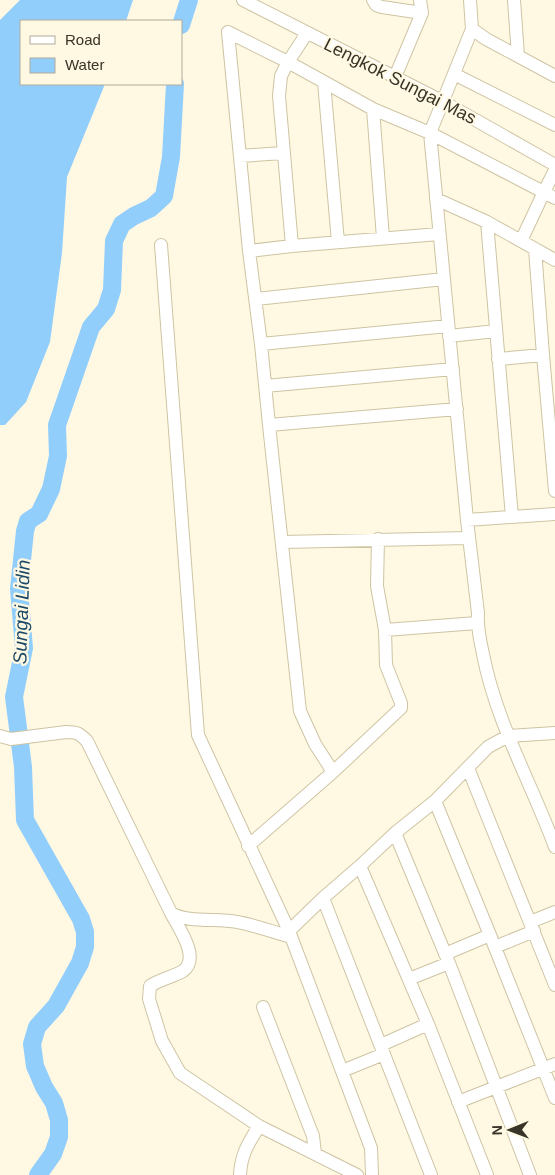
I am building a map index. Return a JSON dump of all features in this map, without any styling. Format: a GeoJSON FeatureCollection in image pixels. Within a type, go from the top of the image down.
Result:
{"type":"FeatureCollection","features":[{"type":"Feature","properties":{"kind":"street","name":"Lengkok Sungai Mas"},"geometry":{"type":"LineString","coordinates":[[243,0],[262,4],[307,33],[442,101],[555,165]]}},
{"type":"Feature","properties":{"kind":"street"},"geometry":{"type":"LineString","coordinates":[[373,0],[376,5],[382,7],[422,13]]}},
{"type":"Feature","properties":{"kind":"street"},"geometry":{"type":"LineString","coordinates":[[395,77],[422,13],[420,0]]}},
{"type":"Feature","properties":{"kind":"street"},"geometry":{"type":"LineString","coordinates":[[470,0],[472,29],[430,133],[468,538],[478,613],[477,623],[488,679],[508,736],[551,826],[555,847]]}},
{"type":"Feature","properties":{"kind":"street"},"geometry":{"type":"LineString","coordinates":[[514,0],[518,56]]}},
{"type":"Feature","properties":{"kind":"street"},"geometry":{"type":"LineString","coordinates":[[472,29],[555,76]]}},
{"type":"Feature","properties":{"kind":"street"},"geometry":{"type":"LineString","coordinates":[[333,772],[315,744],[300,711],[261,344],[249,251],[228,32],[288,62],[373,109],[430,133],[549,195]]}},
{"type":"Feature","properties":{"kind":"street"},"geometry":{"type":"LineString","coordinates":[[292,246],[279,96],[281,76],[307,33]]}},
{"type":"Feature","properties":{"kind":"street"},"geometry":{"type":"LineString","coordinates":[[454,74],[555,125]]}},
{"type":"Feature","properties":{"kind":"street"},"geometry":{"type":"LineString","coordinates":[[324,82],[338,242]]}},
{"type":"Feature","properties":{"kind":"street"},"geometry":{"type":"LineString","coordinates":[[373,109],[382,238]]}},
{"type":"Feature","properties":{"kind":"street"},"geometry":{"type":"LineString","coordinates":[[240,156],[283,153]]}},
{"type":"Feature","properties":{"kind":"street"},"geometry":{"type":"LineString","coordinates":[[522,241],[549,195],[555,170]]}},
{"type":"Feature","properties":{"kind":"street"},"geometry":{"type":"LineString","coordinates":[[436,199],[487,222],[555,260]]}},
{"type":"Feature","properties":{"kind":"street"},"geometry":{"type":"LineString","coordinates":[[487,222],[512,517]]}},
{"type":"Feature","properties":{"kind":"street"},"geometry":{"type":"LineString","coordinates":[[249,251],[439,234]]}},
{"type":"Feature","properties":{"kind":"street"},"geometry":{"type":"LineString","coordinates":[[161,245],[198,734],[290,934],[371,1148],[372,1175]]}},
{"type":"Feature","properties":{"kind":"street"},"geometry":{"type":"LineString","coordinates":[[536,249],[543,355],[550,374],[555,491]]}},
{"type":"Feature","properties":{"kind":"street"},"geometry":{"type":"LineString","coordinates":[[256,299],[444,279]]}},
{"type":"Feature","properties":{"kind":"street"},"geometry":{"type":"LineString","coordinates":[[261,344],[449,331],[496,331]]}},
{"type":"Feature","properties":{"kind":"street"},"geometry":{"type":"LineString","coordinates":[[498,359],[543,355]]}},
{"type":"Feature","properties":{"kind":"street"},"geometry":{"type":"LineString","coordinates":[[265,386],[453,369]]}},
{"type":"Feature","properties":{"kind":"street"},"geometry":{"type":"LineString","coordinates":[[269,424],[457,409]]}},
{"type":"Feature","properties":{"kind":"street"},"geometry":{"type":"LineString","coordinates":[[467,520],[555,514]]}},
{"type":"Feature","properties":{"kind":"street"},"geometry":{"type":"LineString","coordinates":[[282,542],[468,538]]}},
{"type":"Feature","properties":{"kind":"street"},"geometry":{"type":"LineString","coordinates":[[248,846],[333,772],[401,708],[401,703],[386,666],[384,630],[377,586],[378,540]]}},
{"type":"Feature","properties":{"kind":"street"},"geometry":{"type":"LineString","coordinates":[[384,630],[477,623]]}},
{"type":"Feature","properties":{"kind":"street"},"geometry":{"type":"LineString","coordinates":[[5,737],[74,732],[80,734],[86,741],[188,945],[190,957],[184,970],[150,986],[149,999],[162,1041],[180,1073],[259,1126],[357,1175]]}},
{"type":"Feature","properties":{"kind":"street"},"geometry":{"type":"LineString","coordinates":[[290,934],[323,898],[395,833],[435,801],[488,747],[508,736],[555,733]]}},
{"type":"Feature","properties":{"kind":"street"},"geometry":{"type":"LineString","coordinates":[[468,768],[555,986]]}},
{"type":"Feature","properties":{"kind":"street"},"geometry":{"type":"LineString","coordinates":[[435,801],[493,941],[549,1066],[555,1098]]}},
{"type":"Feature","properties":{"kind":"street"},"geometry":{"type":"LineString","coordinates":[[395,833],[447,958],[530,1175]]}},
{"type":"Feature","properties":{"kind":"street"},"geometry":{"type":"LineString","coordinates":[[360,866],[428,1024],[487,1175]]}},
{"type":"Feature","properties":{"kind":"street"},"geometry":{"type":"LineString","coordinates":[[323,898],[431,1175]]}},
{"type":"Feature","properties":{"kind":"street"},"geometry":{"type":"LineString","coordinates":[[409,979],[447,958],[532,926],[555,912]]}},
{"type":"Feature","properties":{"kind":"street"},"geometry":{"type":"LineString","coordinates":[[171,913],[184,919],[239,922],[290,934]]}},
{"type":"Feature","properties":{"kind":"street"},"geometry":{"type":"LineString","coordinates":[[263,1007],[313,1136],[315,1153]]}},
{"type":"Feature","properties":{"kind":"street"},"geometry":{"type":"LineString","coordinates":[[342,1071],[428,1024]]}},
{"type":"Feature","properties":{"kind":"street"},"geometry":{"type":"LineString","coordinates":[[458,1102],[549,1066]]}},
{"type":"Feature","properties":{"kind":"street"},"geometry":{"type":"LineString","coordinates":[[240,1175],[245,1148],[259,1126]]}},
{"type":"Feature","properties":{"kind":"water"},"geometry":{"type":"Polygon","coordinates":[[[20,0],[133,0],[126,20],[20,20],[20,85],[105,85],[67,177],[62,253],[50,342],[26,402],[5,425],[0,425],[0,20],[20,0]]]}},
{"type":"Feature","properties":{"kind":"waterway","name":"Sungai Lidin"},"geometry":{"type":"LineString","coordinates":[[182,22],[189,0]]}},
{"type":"Feature","properties":{"kind":"waterway","name":"Sungai Lidin"},"geometry":{"type":"LineString","coordinates":[[38,1175],[53,1154],[59,1137],[59,1120],[54,1103],[44,1087],[35,1066],[32,1044],[37,1027],[56,1006],[80,963],[85,947],[85,932],[81,919],[25,820],[23,767],[14,697],[24,648],[19,589],[25,531],[28,521],[39,514],[51,489],[58,456],[57,425],[91,327],[106,309],[112,290],[114,241],[122,224],[151,208],[164,196],[171,157],[175,85]]}}]}
